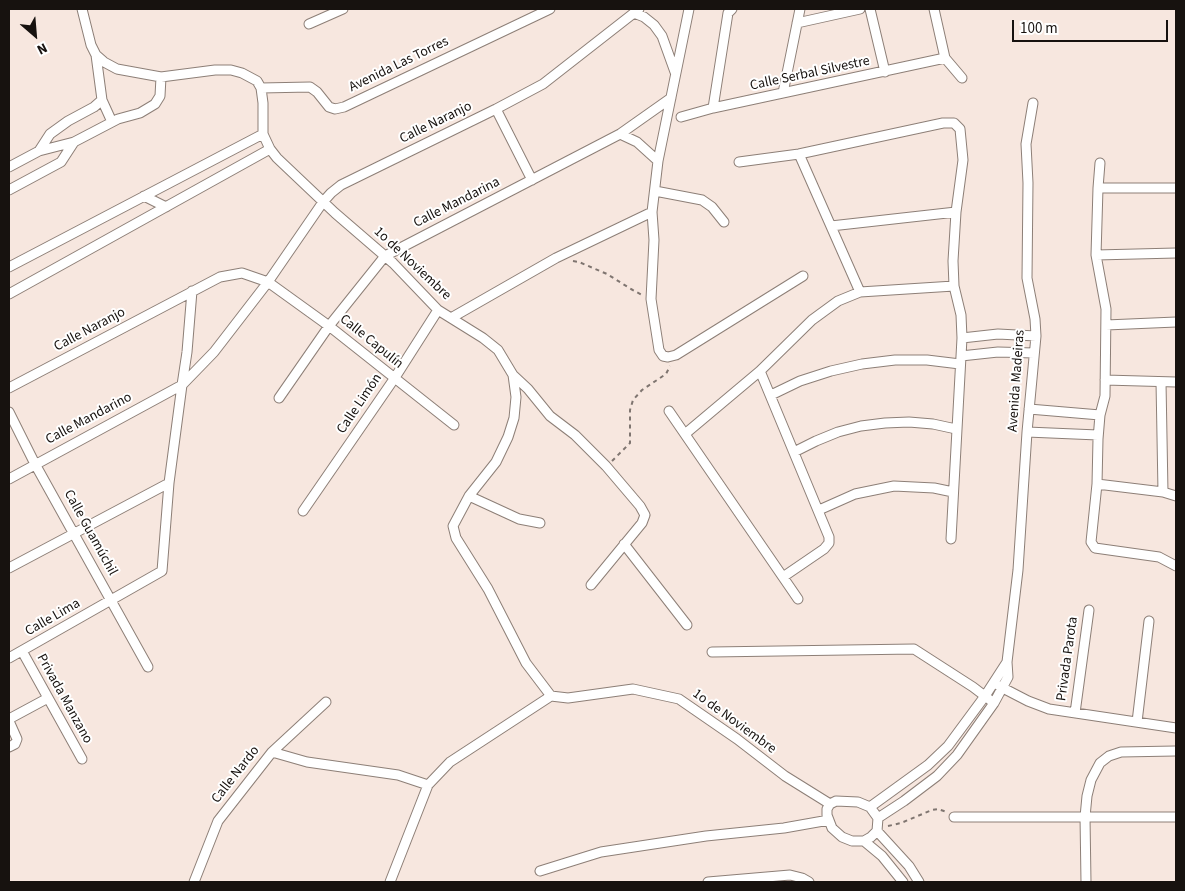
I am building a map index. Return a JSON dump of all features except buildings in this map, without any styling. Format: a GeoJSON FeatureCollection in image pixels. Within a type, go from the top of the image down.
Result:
{"type":"FeatureCollection","features":[{"type":"Feature","properties":{"kind":"street"},"geometry":{"type":"LineString","coordinates":[[82,9],[91,45],[96,55],[102,100],[112,122]]}},
{"type":"Feature","properties":{"kind":"street"},"geometry":{"type":"LineString","coordinates":[[309,24],[343,9]]}},
{"type":"Feature","properties":{"kind":"street","name":"Avenida Las Torres"},"geometry":{"type":"LineString","coordinates":[[261,88],[310,88],[317,92],[329,107],[335,109],[344,107],[538,11],[550,9]]}},
{"type":"Feature","properties":{"kind":"street"},"geometry":{"type":"LineString","coordinates":[[689,9],[658,161],[652,212],[654,240],[651,299],[659,350],[663,356],[672,356],[803,276]]}},
{"type":"Feature","properties":{"kind":"street"},"geometry":{"type":"LineString","coordinates":[[713,108],[728,13],[732,9]]}},
{"type":"Feature","properties":{"kind":"street"},"geometry":{"type":"LineString","coordinates":[[783,93],[800,9]]}},
{"type":"Feature","properties":{"kind":"street"},"geometry":{"type":"LineString","coordinates":[[797,23],[860,9]]}},
{"type":"Feature","properties":{"kind":"street"},"geometry":{"type":"LineString","coordinates":[[870,9],[885,72]]}},
{"type":"Feature","properties":{"kind":"street"},"geometry":{"type":"LineString","coordinates":[[934,9],[944,58],[962,78]]}},
{"type":"Feature","properties":{"kind":"street"},"geometry":{"type":"LineString","coordinates":[[637,11],[662,36],[676,74]]}},
{"type":"Feature","properties":{"kind":"street","name":"Calle Naranjo"},"geometry":{"type":"LineString","coordinates":[[184,382],[214,352],[268,282],[323,202],[341,185],[543,84],[637,11]]}},
{"type":"Feature","properties":{"kind":"street"},"geometry":{"type":"LineString","coordinates":[[96,55],[117,69],[162,77],[215,70],[231,70],[251,77],[257,81],[261,88]]}},
{"type":"Feature","properties":{"kind":"street","name":"Calle Serbal Silvestre"},"geometry":{"type":"LineString","coordinates":[[681,117],[713,108],[944,58]]}},
{"type":"Feature","properties":{"kind":"street"},"geometry":{"type":"LineString","coordinates":[[9,166],[38,151],[74,142],[112,122],[140,113],[155,104],[160,96],[162,77]]}},
{"type":"Feature","properties":{"kind":"street","name":"1o de Noviembre"},"geometry":{"type":"LineString","coordinates":[[261,88],[263,103],[262,134],[270,149],[284,166],[385,256],[438,310],[483,338],[498,350],[513,375],[516,397],[514,418],[508,437],[496,462],[469,496],[453,526],[456,538],[488,589],[526,663],[551,696],[568,698],[633,689],[679,699],[722,728],[785,776],[830,804]]}},
{"type":"Feature","properties":{"kind":"street","name":"Calle Mandarina"},"geometry":{"type":"LineString","coordinates":[[279,398],[329,326],[385,256],[620,134],[671,98]]}},
{"type":"Feature","properties":{"kind":"street"},"geometry":{"type":"LineString","coordinates":[[38,151],[50,134],[102,100]]}},
{"type":"Feature","properties":{"kind":"street","name":"Avenida Madeiras"},"geometry":{"type":"LineString","coordinates":[[877,825],[904,801],[937,776],[957,754],[994,703],[1008,677],[1007,662],[1018,570],[1027,432],[1036,336],[1035,319],[1027,278],[1028,183],[1026,144],[1033,103]]}},
{"type":"Feature","properties":{"kind":"street"},"geometry":{"type":"LineString","coordinates":[[496,109],[532,180]]}},
{"type":"Feature","properties":{"kind":"street"},"geometry":{"type":"LineString","coordinates":[[739,162],[799,154],[943,123],[954,123],[960,129],[963,160],[956,212],[953,261],[954,286],[961,315],[962,338],[951,540]]}},
{"type":"Feature","properties":{"kind":"street"},"geometry":{"type":"LineString","coordinates":[[9,267],[262,134]]}},
{"type":"Feature","properties":{"kind":"street"},"geometry":{"type":"LineString","coordinates":[[620,134],[637,142],[658,161]]}},
{"type":"Feature","properties":{"kind":"street"},"geometry":{"type":"LineString","coordinates":[[9,190],[61,162],[74,142]]}},
{"type":"Feature","properties":{"kind":"street"},"geometry":{"type":"LineString","coordinates":[[9,294],[270,149]]}},
{"type":"Feature","properties":{"kind":"street"},"geometry":{"type":"LineString","coordinates":[[799,154],[860,292]]}},
{"type":"Feature","properties":{"kind":"street"},"geometry":{"type":"LineString","coordinates":[[1100,162],[1096,255],[1106,309],[1105,396],[1100,415],[1098,435],[1097,484],[1091,542],[1095,548],[1159,557],[1176,566]]}},
{"type":"Feature","properties":{"kind":"street"},"geometry":{"type":"LineString","coordinates":[[1098,188],[1176,188]]}},
{"type":"Feature","properties":{"kind":"street"},"geometry":{"type":"LineString","coordinates":[[655,190],[702,200],[712,207],[724,222]]}},
{"type":"Feature","properties":{"kind":"street"},"geometry":{"type":"LineString","coordinates":[[144,196],[166,206]]}},
{"type":"Feature","properties":{"kind":"street"},"geometry":{"type":"LineString","coordinates":[[452,318],[556,258],[652,212]]}},
{"type":"Feature","properties":{"kind":"street"},"geometry":{"type":"LineString","coordinates":[[831,226],[956,212]]}},
{"type":"Feature","properties":{"kind":"street"},"geometry":{"type":"LineString","coordinates":[[1096,255],[1176,253]]}},
{"type":"Feature","properties":{"kind":"street","name":"Calle Naranjo"},"geometry":{"type":"LineString","coordinates":[[9,388],[220,277],[242,273],[268,282]]}},
{"type":"Feature","properties":{"kind":"street","name":"Calle Capulín"},"geometry":{"type":"LineString","coordinates":[[268,282],[329,326],[454,426]]}},
{"type":"Feature","properties":{"kind":"street"},"geometry":{"type":"LineString","coordinates":[[684,434],[760,372],[812,320],[838,301],[860,292],[954,286]]}},
{"type":"Feature","properties":{"kind":"street"},"geometry":{"type":"LineString","coordinates":[[9,568],[169,483],[184,382],[192,291]]}},
{"type":"Feature","properties":{"kind":"street","name":"Calle Limón"},"geometry":{"type":"LineString","coordinates":[[303,511],[394,379],[438,310]]}},
{"type":"Feature","properties":{"kind":"street"},"geometry":{"type":"LineString","coordinates":[[1106,325],[1176,322]]}},
{"type":"Feature","properties":{"kind":"street"},"geometry":{"type":"LineString","coordinates":[[962,338],[998,334],[1036,336]]}},
{"type":"Feature","properties":{"kind":"street"},"geometry":{"type":"LineString","coordinates":[[771,395],[800,381],[862,364],[895,360],[960,360],[998,352],[1034,354]]}},
{"type":"Feature","properties":{"kind":"street"},"geometry":{"type":"LineString","coordinates":[[760,372],[829,537],[829,543],[824,549],[783,577]]}},
{"type":"Feature","properties":{"kind":"street"},"geometry":{"type":"LineString","coordinates":[[513,375],[528,389],[550,416],[575,435],[606,466],[645,514],[642,523],[591,585]]}},
{"type":"Feature","properties":{"kind":"street"},"geometry":{"type":"LineString","coordinates":[[1105,380],[1176,382]]}},
{"type":"Feature","properties":{"kind":"street","name":"Calle Mandarino"},"geometry":{"type":"LineString","coordinates":[[9,478],[184,382]]}},
{"type":"Feature","properties":{"kind":"street"},"geometry":{"type":"LineString","coordinates":[[1161,382],[1164,492]]}},
{"type":"Feature","properties":{"kind":"street"},"geometry":{"type":"LineString","coordinates":[[1029,409],[1100,415]]}},
{"type":"Feature","properties":{"kind":"street"},"geometry":{"type":"LineString","coordinates":[[669,411],[798,599]]}},
{"type":"Feature","properties":{"kind":"street","name":"Calle Guamúchil"},"geometry":{"type":"LineString","coordinates":[[9,412],[148,667]]}},
{"type":"Feature","properties":{"kind":"street"},"geometry":{"type":"LineString","coordinates":[[794,452],[816,440],[861,426],[909,422],[933,424],[956,429]]}},
{"type":"Feature","properties":{"kind":"street"},"geometry":{"type":"LineString","coordinates":[[1027,432],[1098,435]]}},
{"type":"Feature","properties":{"kind":"street","name":"Calle Lima"},"geometry":{"type":"LineString","coordinates":[[9,658],[162,571],[169,483]]}},
{"type":"Feature","properties":{"kind":"street"},"geometry":{"type":"LineString","coordinates":[[1097,484],[1164,492],[1176,496]]}},
{"type":"Feature","properties":{"kind":"street"},"geometry":{"type":"LineString","coordinates":[[819,510],[855,494],[884,487],[914,486],[953,492]]}},
{"type":"Feature","properties":{"kind":"street"},"geometry":{"type":"LineString","coordinates":[[469,496],[519,519],[540,523]]}},
{"type":"Feature","properties":{"kind":"street"},"geometry":{"type":"LineString","coordinates":[[624,544],[687,625]]}},
{"type":"Feature","properties":{"kind":"street","name":"Privada Parota"},"geometry":{"type":"LineString","coordinates":[[1075,713],[1089,610]]}},
{"type":"Feature","properties":{"kind":"street"},"geometry":{"type":"LineString","coordinates":[[1136,722],[1149,621]]}},
{"type":"Feature","properties":{"kind":"street"},"geometry":{"type":"LineString","coordinates":[[712,652],[914,649],[994,703]]}},
{"type":"Feature","properties":{"kind":"street","name":"Privada Manzano"},"geometry":{"type":"LineString","coordinates":[[22,652],[82,759]]}},
{"type":"Feature","properties":{"kind":"street","name":"Avenida Madeiras"},"geometry":{"type":"LineString","coordinates":[[870,807],[928,765],[948,746],[995,682],[1007,662]]}},
{"type":"Feature","properties":{"kind":"street"},"geometry":{"type":"LineString","coordinates":[[995,682],[1028,701],[1049,709],[1176,728]]}},
{"type":"Feature","properties":{"kind":"street"},"geometry":{"type":"LineString","coordinates":[[390,882],[428,785],[450,762],[551,696]]}},
{"type":"Feature","properties":{"kind":"street"},"geometry":{"type":"LineString","coordinates":[[9,747],[15,744],[17,739],[9,720],[48,698]]}},
{"type":"Feature","properties":{"kind":"street","name":"Calle Nardo"},"geometry":{"type":"LineString","coordinates":[[194,882],[218,821],[272,752],[326,702]]}},
{"type":"Feature","properties":{"kind":"street"},"geometry":{"type":"LineString","coordinates":[[1086,882],[1086,796],[1091,780],[1100,763],[1109,756],[1121,752],[1175,751]]}},
{"type":"Feature","properties":{"kind":"street"},"geometry":{"type":"LineString","coordinates":[[272,752],[307,762],[398,775],[428,785]]}},
{"type":"Feature","properties":{"kind":"street"},"geometry":{"type":"LineString","coordinates":[[928,765],[937,776]]}},
{"type":"Feature","properties":{"kind":"street"},"geometry":{"type":"LineString","coordinates":[[877,825],[871,837],[864,841],[852,841],[842,837],[832,828],[827,809],[830,804],[836,801],[858,802],[870,807],[877,825],[919,882]]}},
{"type":"Feature","properties":{"kind":"street"},"geometry":{"type":"LineString","coordinates":[[954,816],[1176,817]]}},
{"type":"Feature","properties":{"kind":"street"},"geometry":{"type":"LineString","coordinates":[[540,871],[601,852],[706,836],[784,828],[829,820]]}},
{"type":"Feature","properties":{"kind":"street"},"geometry":{"type":"LineString","coordinates":[[864,841],[882,856],[903,882]]}},
{"type":"Feature","properties":{"kind":"street"},"geometry":{"type":"LineString","coordinates":[[708,882],[790,875],[809,882]]}},
{"type":"Feature","properties":{"kind":"path"},"geometry":{"type":"LineString","coordinates":[[556,258],[579,262],[600,271],[630,290],[651,299]]}},
{"type":"Feature","properties":{"kind":"path"},"geometry":{"type":"LineString","coordinates":[[606,466],[630,443],[630,410],[633,400],[642,390],[666,374],[672,356]]}},
{"type":"Feature","properties":{"kind":"path"},"geometry":{"type":"LineString","coordinates":[[877,825],[891,826],[932,810],[944,811],[954,816]]}}]}
